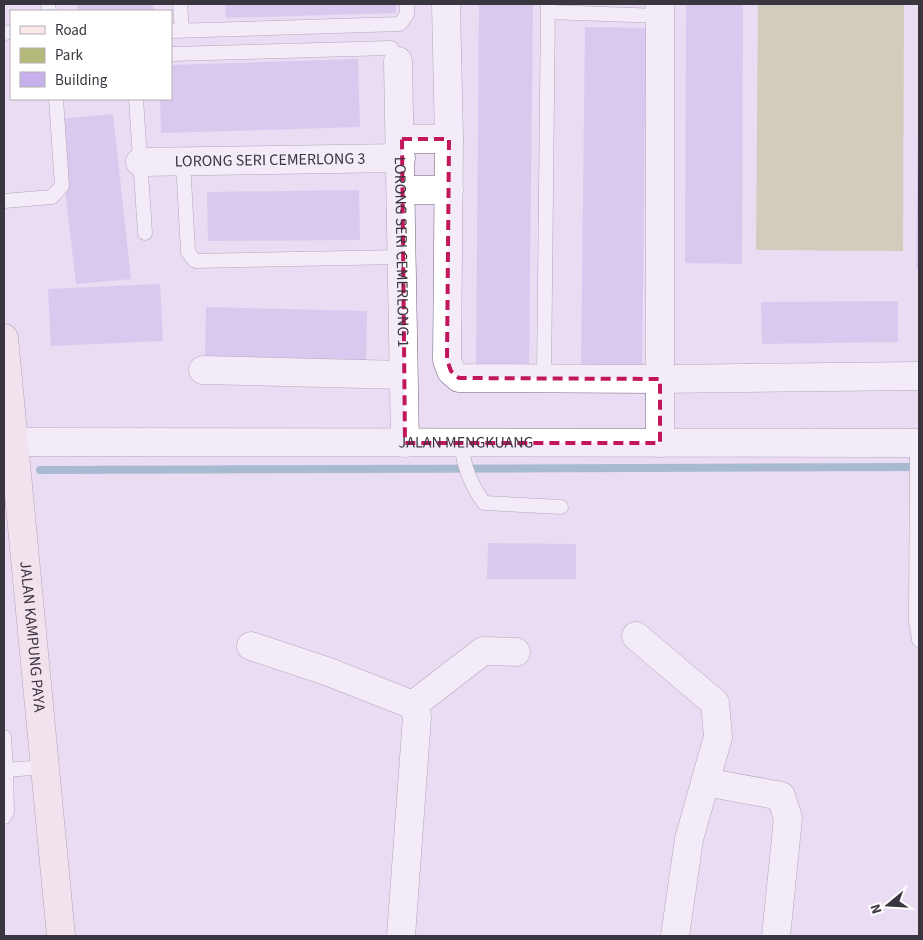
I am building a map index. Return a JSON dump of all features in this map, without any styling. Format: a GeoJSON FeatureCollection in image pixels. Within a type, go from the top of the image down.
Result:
{"type":"FeatureCollection","features":[{"type":"Feature","properties":{"kind":"street"},"geometry":{"type":"LineString","coordinates":[[446,4],[450,139],[447,360],[451,371],[459,378],[660,379],[919,376]]}},
{"type":"Feature","properties":{"kind":"street"},"geometry":{"type":"LineString","coordinates":[[660,10],[660,443]]}},
{"type":"Feature","properties":{"kind":"street","name":"LORONG SERI CEMERLONG 1"},"geometry":{"type":"LineString","coordinates":[[398,61],[405,443]]}},
{"type":"Feature","properties":{"kind":"street","name":"LORONG SERI CEMERLONG 3"},"geometry":{"type":"LineString","coordinates":[[140,162],[401,149],[450,139]]}},
{"type":"Feature","properties":{"kind":"street"},"geometry":{"type":"LineString","coordinates":[[401,190],[449,190]]}},
{"type":"Feature","properties":{"kind":"street","name":"JALAN KAMPUNG PAYA"},"geometry":{"type":"LineString","coordinates":[[4,338],[60,936]]}},
{"type":"Feature","properties":{"kind":"street"},"geometry":{"type":"LineString","coordinates":[[203,370],[403,375]]}},
{"type":"Feature","properties":{"kind":"street","name":"JALAN MENGKUANG"},"geometry":{"type":"LineString","coordinates":[[14,442],[405,443],[462,453],[660,443],[918,447]]}},
{"type":"Feature","properties":{"kind":"street"},"geometry":{"type":"LineString","coordinates":[[636,636],[715,703],[718,737],[689,839],[675,936]]}},
{"type":"Feature","properties":{"kind":"street"},"geometry":{"type":"LineString","coordinates":[[251,646],[329,672],[413,705],[417,716],[401,936]]}},
{"type":"Feature","properties":{"kind":"street"},"geometry":{"type":"LineString","coordinates":[[413,705],[483,652],[516,652]]}},
{"type":"Feature","properties":{"kind":"street"},"geometry":{"type":"LineString","coordinates":[[704,782],[781,796],[788,818],[776,936]]}},
{"type":"Feature","properties":{"kind":"lane"},"geometry":{"type":"LineString","coordinates":[[180,4],[177,31],[400,24],[407,14],[407,4]]}},
{"type":"Feature","properties":{"kind":"lane"},"geometry":{"type":"LineString","coordinates":[[544,378],[548,8],[660,10]]}},
{"type":"Feature","properties":{"kind":"lane"},"geometry":{"type":"LineString","coordinates":[[172,54],[391,48],[398,61]]}},
{"type":"Feature","properties":{"kind":"lane"},"geometry":{"type":"LineString","coordinates":[[4,201],[52,197],[62,186],[56,100]]}},
{"type":"Feature","properties":{"kind":"lane"},"geometry":{"type":"LineString","coordinates":[[136,100],[145,233]]}},
{"type":"Feature","properties":{"kind":"lane"},"geometry":{"type":"LineString","coordinates":[[183,161],[188,252],[196,261],[402,257]]}},
{"type":"Feature","properties":{"kind":"lane"},"geometry":{"type":"LineString","coordinates":[[918,447],[916,621],[919,640]]}},
{"type":"Feature","properties":{"kind":"lane"},"geometry":{"type":"LineString","coordinates":[[462,453],[469,479],[484,503],[562,506]]}},
{"type":"Feature","properties":{"kind":"lane"},"geometry":{"type":"LineString","coordinates":[[4,737],[7,812],[4,817]]}},
{"type":"Feature","properties":{"kind":"lane"},"geometry":{"type":"LineString","coordinates":[[5,770],[44,767]]}},
{"type":"Feature","properties":{"kind":"highlighted area"},"geometry":{"type":"Polygon","coordinates":[[[402,139],[449,139],[447,360],[451,371],[459,378],[660,379],[660,443],[405,443],[402,139]]]}},
{"type":"Feature","properties":{"kind":"green space"},"geometry":{"type":"Polygon","coordinates":[[[758,4],[904,4],[903,251],[756,250],[758,4]]]}},
{"type":"Feature","properties":{"kind":"building"},"geometry":{"type":"Polygon","coordinates":[[[77,4],[153,4],[154,10],[78,10],[77,4]]]}},
{"type":"Feature","properties":{"kind":"building"},"geometry":{"type":"Polygon","coordinates":[[[225,4],[396,4],[396,13],[226,18],[225,4]]]}},
{"type":"Feature","properties":{"kind":"building"},"geometry":{"type":"Polygon","coordinates":[[[479,4],[533,4],[529,368],[476,367],[479,4]]]}},
{"type":"Feature","properties":{"kind":"building"},"geometry":{"type":"Polygon","coordinates":[[[686,4],[743,4],[742,264],[685,263],[686,4]]]}},
{"type":"Feature","properties":{"kind":"building"},"geometry":{"type":"Polygon","coordinates":[[[585,27],[646,28],[642,370],[581,369],[585,27]]]}},
{"type":"Feature","properties":{"kind":"building"},"geometry":{"type":"Polygon","coordinates":[[[358,59],[360,127],[161,133],[160,100],[172,100],[172,65],[358,59]]]}},
{"type":"Feature","properties":{"kind":"building"},"geometry":{"type":"Polygon","coordinates":[[[113,114],[131,279],[76,284],[57,119],[113,114]]]}},
{"type":"Feature","properties":{"kind":"building"},"geometry":{"type":"Polygon","coordinates":[[[918,126],[919,268],[916,268],[918,126]]]}},
{"type":"Feature","properties":{"kind":"building"},"geometry":{"type":"Polygon","coordinates":[[[359,190],[360,240],[208,241],[207,192],[359,190]]]}},
{"type":"Feature","properties":{"kind":"building"},"geometry":{"type":"Polygon","coordinates":[[[160,284],[163,341],[51,346],[48,289],[160,284]]]}},
{"type":"Feature","properties":{"kind":"building"},"geometry":{"type":"Polygon","coordinates":[[[898,301],[898,342],[762,344],[761,302],[898,301]]]}},
{"type":"Feature","properties":{"kind":"building"},"geometry":{"type":"Polygon","coordinates":[[[206,307],[367,311],[366,363],[205,359],[206,307]]]}},
{"type":"Feature","properties":{"kind":"building"},"geometry":{"type":"Polygon","coordinates":[[[488,543],[576,544],[576,579],[487,579],[488,543]]]}},
{"type":"Feature","properties":{"kind":"waterway"},"geometry":{"type":"LineString","coordinates":[[40,470],[918,467]]}}]}
